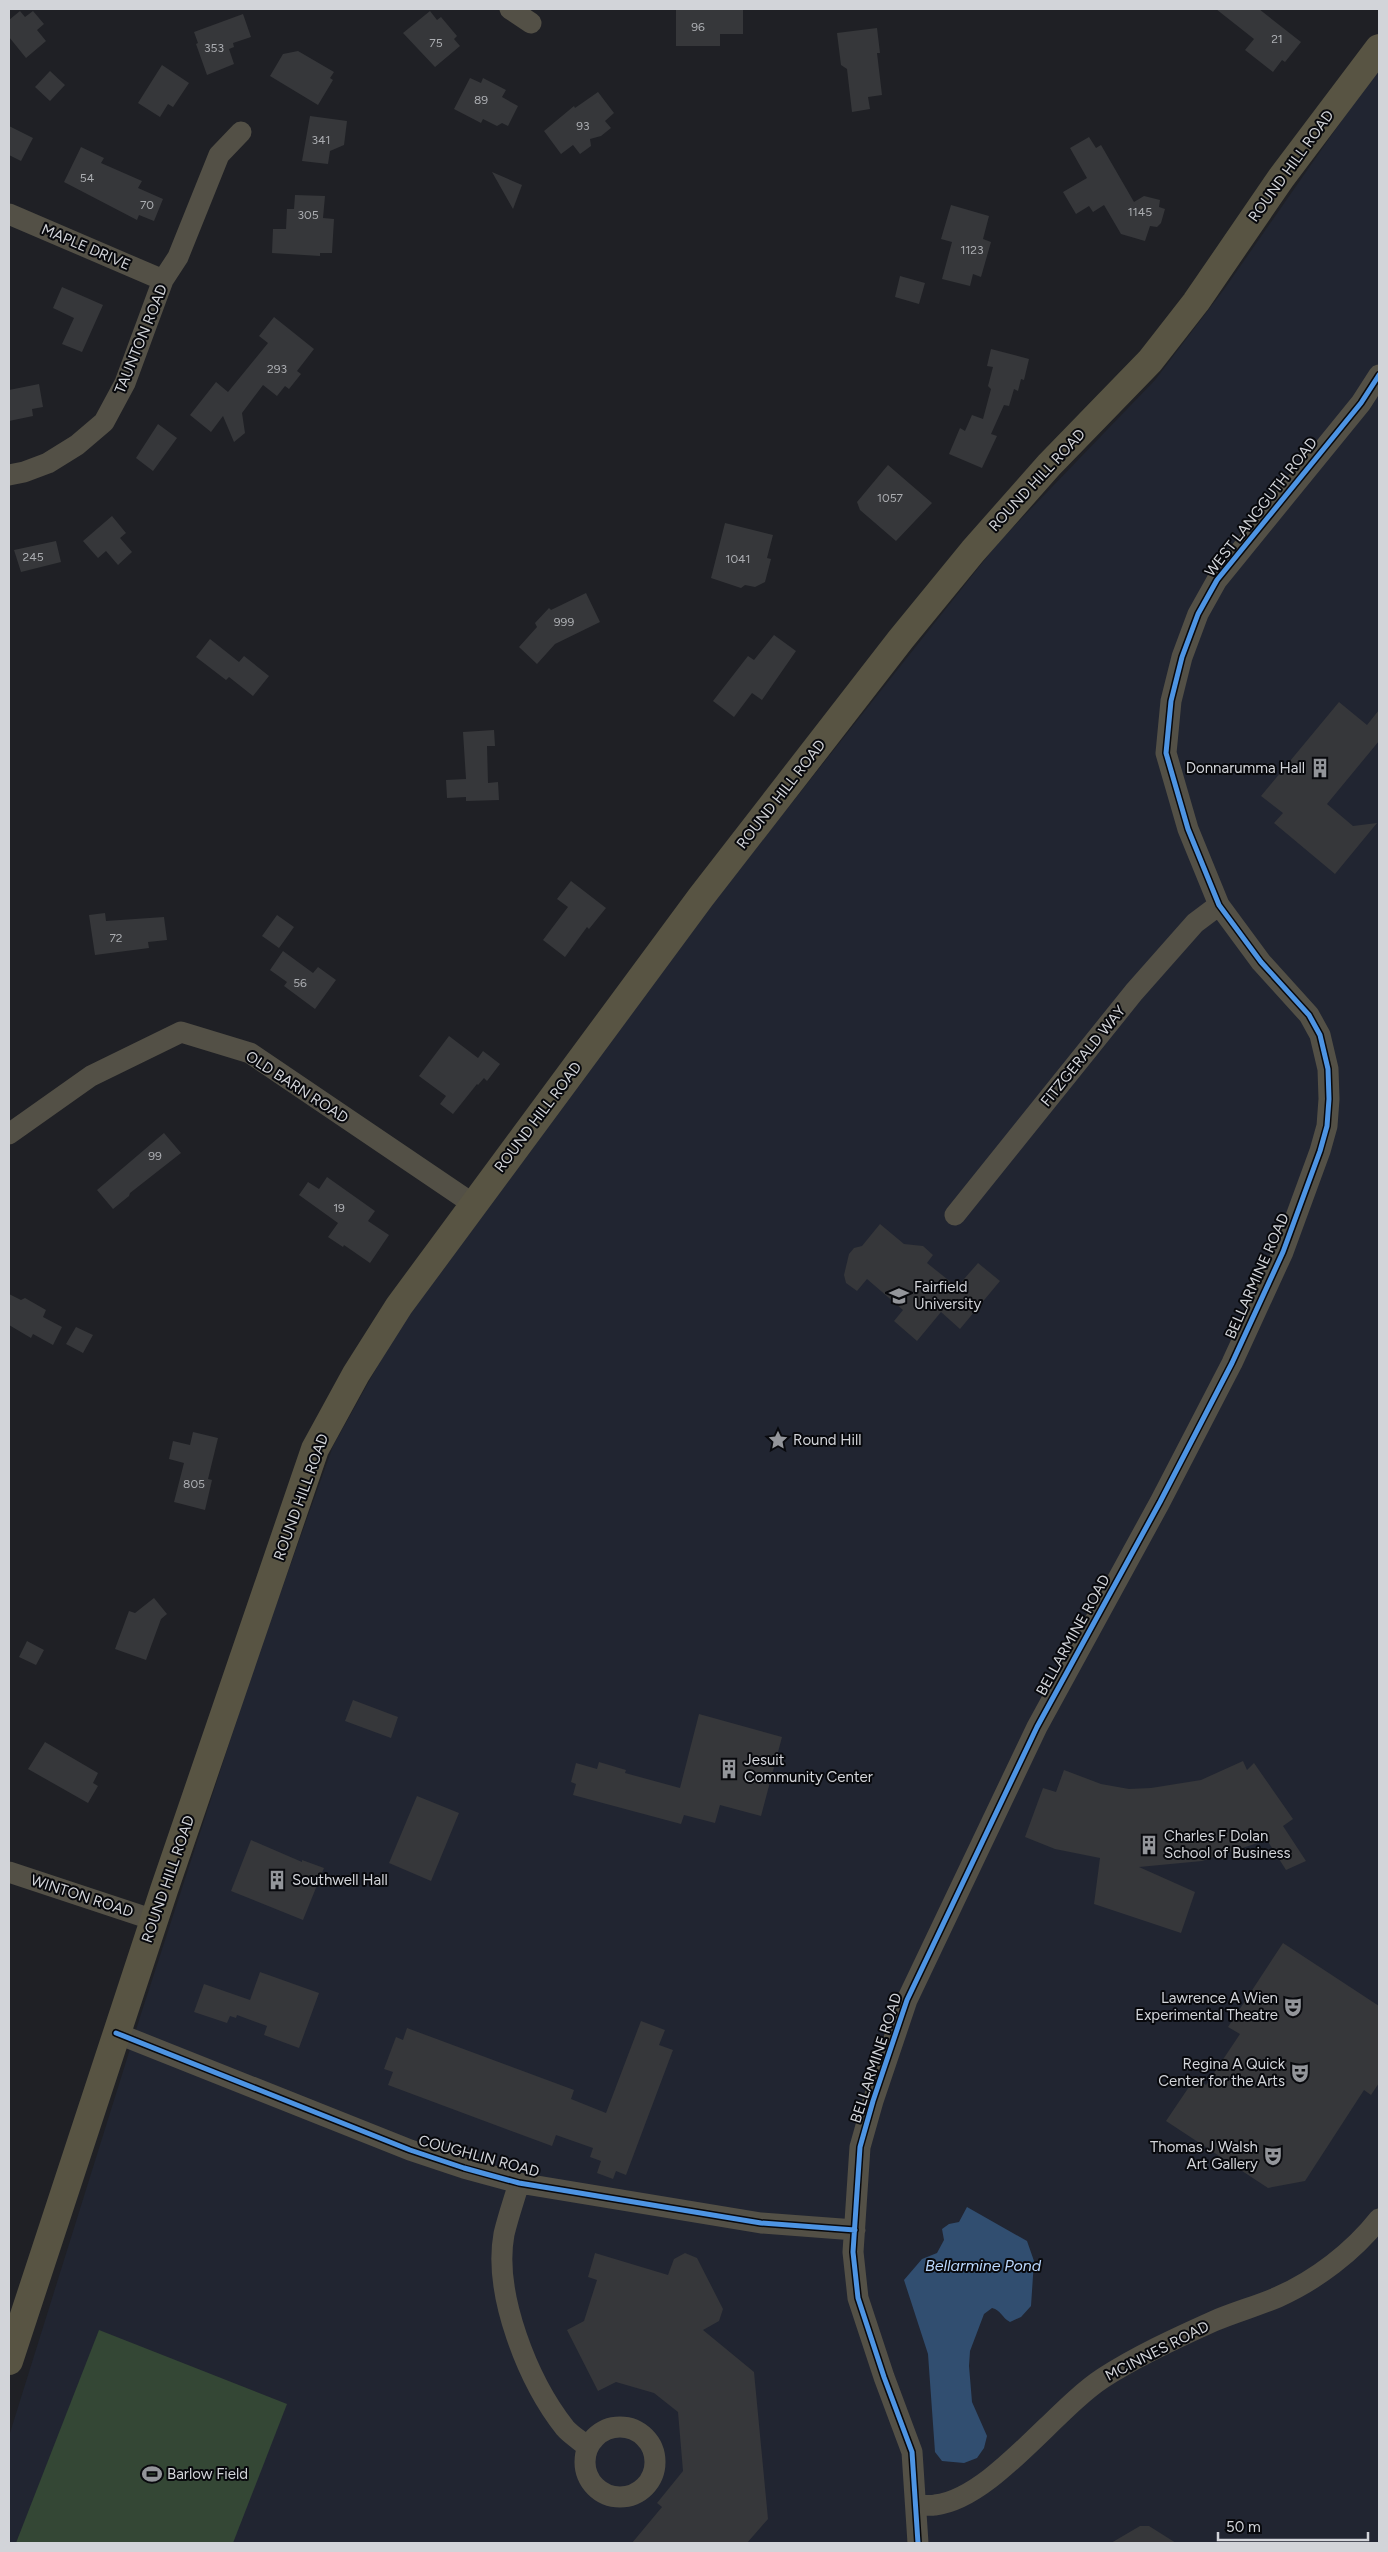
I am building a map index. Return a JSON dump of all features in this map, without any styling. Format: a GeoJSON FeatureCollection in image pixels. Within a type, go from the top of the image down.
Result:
{"type":"FeatureCollection","features":[{"type":"Feature","properties":{"kind":"main road","name":"ROUND HILL ROAD"},"geometry":{"type":"LineString","coordinates":[[9,2361],[116,2033],[315,1449],[356,1374],[399,1306],[473,1204],[701,897],[900,639],[1049,464],[1143,369],[1174,331],[1281,178],[1379,48]]}},
{"type":"Feature","properties":{"kind":"street"},"geometry":{"type":"LineString","coordinates":[[510,9],[531,23]]}},
{"type":"Feature","properties":{"kind":"street","name":"TAUNTON ROAD"},"geometry":{"type":"LineString","coordinates":[[9,475],[24,472],[48,463],[77,445],[104,422],[125,383],[164,280],[178,258],[219,155],[241,132]]}},
{"type":"Feature","properties":{"kind":"street","name":"MAPLE DRIVE"},"geometry":{"type":"LineString","coordinates":[[9,214],[164,280]]}},
{"type":"Feature","properties":{"kind":"street","name":"WEST LANGGUTH ROAD"},"geometry":{"type":"LineString","coordinates":[[1173,782],[1166,753],[1171,701],[1182,657],[1198,614],[1217,580],[1361,403],[1379,376]]}},
{"type":"Feature","properties":{"kind":"street","name":"BELLARMINE ROAD"},"geometry":{"type":"LineString","coordinates":[[918,2543],[912,2452],[884,2377],[858,2298],[853,2252],[860,2147],[872,2101],[907,2000],[1037,1727],[1160,1502],[1232,1364],[1283,1252],[1320,1151],[1327,1126],[1329,1099],[1328,1068],[1320,1035],[1309,1015],[1261,962],[1220,905],[1205,874],[1173,782]]}},
{"type":"Feature","properties":{"kind":"street","name":"FITZGERALD WAY"},"geometry":{"type":"LineString","coordinates":[[955,1215],[1134,992],[1195,923],[1220,905]]}},
{"type":"Feature","properties":{"kind":"street","name":"OLD BARN ROAD"},"geometry":{"type":"LineString","coordinates":[[9,1134],[91,1076],[181,1032],[250,1054],[473,1204]]}},
{"type":"Feature","properties":{"kind":"street","name":"WINTON ROAD"},"geometry":{"type":"LineString","coordinates":[[9,1872],[154,1920]]}},
{"type":"Feature","properties":{"kind":"street","name":"COUGHLIN ROAD"},"geometry":{"type":"LineString","coordinates":[[116,2033],[410,2150],[519,2183],[761,2222],[855,2230]]}},
{"type":"Feature","properties":{"kind":"street"},"geometry":{"type":"LineString","coordinates":[[519,2183],[504,2235],[503,2260],[511,2319],[521,2350],[540,2388],[566,2429],[588,2447]]}},
{"type":"Feature","properties":{"kind":"street","name":"MCINNES ROAD"},"geometry":{"type":"LineString","coordinates":[[916,2504],[936,2505],[950,2501],[984,2483],[1070,2403],[1102,2379],[1202,2327],[1278,2296],[1306,2282],[1348,2250],[1379,2219]]}},
{"type":"Feature","properties":{"kind":"shaded area","name":"Fairfield University"},"geometry":{"type":"Polygon","coordinates":[[[1379,67],[1379,2543],[9,2543],[9,2436],[140,2017],[257,1658],[333,1446],[392,1340],[446,1251],[610,1032],[998,543],[1155,380],[1225,288],[1379,67]]]}},
{"type":"Feature","properties":{"kind":"green space","name":"Barlow Field"},"geometry":{"type":"Polygon","coordinates":[[[99,2330],[287,2404],[233,2543],[16,2543],[99,2330]]]}},
{"type":"Feature","properties":{"kind":"water","name":"Bellarmine Pond"},"geometry":{"type":"Polygon","coordinates":[[[967,2207],[1027,2241],[1034,2261],[1031,2306],[1021,2317],[1010,2322],[992,2308],[984,2314],[970,2351],[969,2366],[972,2402],[987,2436],[984,2448],[977,2458],[964,2463],[942,2461],[935,2452],[928,2354],[904,2280],[922,2259],[937,2253],[944,2240],[942,2229],[949,2224],[959,2222],[967,2207]]]}},
{"type":"Feature","properties":{"kind":"building"},"geometry":{"type":"Polygon","coordinates":[[[676,9],[743,9],[743,34],[720,34],[720,46],[676,46],[676,9]]]}},
{"type":"Feature","properties":{"kind":"building"},"geometry":{"type":"Polygon","coordinates":[[[1216,9],[1259,9],[1301,42],[1285,62],[1282,60],[1273,72],[1245,50],[1254,39],[1216,9]]]}},
{"type":"Feature","properties":{"kind":"building"},"geometry":{"type":"Polygon","coordinates":[[[20,11],[25,17],[33,11],[44,24],[37,30],[46,41],[26,58],[9,37],[9,20],[20,11]]]}},
{"type":"Feature","properties":{"kind":"building"},"geometry":{"type":"Polygon","coordinates":[[[430,11],[437,20],[441,17],[457,36],[454,39],[460,46],[435,67],[403,33],[430,11]]]}},
{"type":"Feature","properties":{"kind":"building"},"geometry":{"type":"Polygon","coordinates":[[[243,14],[251,37],[233,43],[234,47],[229,49],[234,64],[207,75],[196,44],[198,43],[194,32],[243,14]]]}},
{"type":"Feature","properties":{"kind":"building"},"geometry":{"type":"Polygon","coordinates":[[[877,28],[880,53],[877,53],[882,95],[868,97],[870,109],[852,112],[847,69],[841,65],[837,33],[877,28]]]}},
{"type":"Feature","properties":{"kind":"building"},"geometry":{"type":"Polygon","coordinates":[[[298,51],[334,72],[330,78],[333,80],[318,105],[270,76],[283,54],[298,51]]]}},
{"type":"Feature","properties":{"kind":"building"},"geometry":{"type":"Polygon","coordinates":[[[162,65],[189,83],[173,107],[168,104],[160,117],[138,103],[162,65]]]}},
{"type":"Feature","properties":{"kind":"building"},"geometry":{"type":"Polygon","coordinates":[[[50,71],[65,85],[50,101],[35,87],[50,71]]]}},
{"type":"Feature","properties":{"kind":"building"},"geometry":{"type":"Polygon","coordinates":[[[470,78],[481,83],[483,78],[506,90],[502,97],[518,106],[508,126],[502,123],[497,126],[483,119],[481,123],[454,109],[470,78]]]}},
{"type":"Feature","properties":{"kind":"building"},"geometry":{"type":"Polygon","coordinates":[[[598,92],[614,113],[605,121],[611,128],[601,136],[590,139],[591,146],[580,154],[573,145],[561,154],[544,131],[574,106],[575,108],[598,92]]]}},
{"type":"Feature","properties":{"kind":"building"},"geometry":{"type":"Polygon","coordinates":[[[310,116],[347,121],[344,145],[330,151],[328,164],[302,161],[310,116]]]}},
{"type":"Feature","properties":{"kind":"building"},"geometry":{"type":"Polygon","coordinates":[[[9,126],[33,138],[21,161],[9,155],[9,126]]]}},
{"type":"Feature","properties":{"kind":"building"},"geometry":{"type":"Polygon","coordinates":[[[1089,137],[1096,148],[1101,145],[1134,202],[1144,196],[1160,200],[1159,207],[1165,209],[1161,223],[1157,227],[1150,226],[1145,241],[1121,234],[1104,205],[1093,212],[1089,206],[1076,214],[1063,192],[1087,178],[1070,148],[1089,137]]]}},
{"type":"Feature","properties":{"kind":"building"},"geometry":{"type":"Polygon","coordinates":[[[81,147],[104,158],[101,163],[142,181],[138,188],[163,199],[154,221],[139,215],[137,220],[64,182],[81,147]]]}},
{"type":"Feature","properties":{"kind":"building"},"geometry":{"type":"Polygon","coordinates":[[[492,172],[522,185],[513,209],[492,172]]]}},
{"type":"Feature","properties":{"kind":"building"},"geometry":{"type":"Polygon","coordinates":[[[295,195],[325,196],[323,218],[334,219],[332,253],[320,253],[320,256],[272,253],[273,229],[286,229],[287,209],[294,209],[295,195]]]}},
{"type":"Feature","properties":{"kind":"building"},"geometry":{"type":"Polygon","coordinates":[[[951,205],[989,216],[983,239],[991,242],[981,277],[973,274],[970,286],[942,279],[952,242],[941,239],[951,205]]]}},
{"type":"Feature","properties":{"kind":"building"},"geometry":{"type":"Polygon","coordinates":[[[900,276],[925,283],[919,304],[895,297],[900,276]]]}},
{"type":"Feature","properties":{"kind":"building"},"geometry":{"type":"Polygon","coordinates":[[[62,287],[103,305],[82,352],[62,344],[74,318],[53,308],[62,287]]]}},
{"type":"Feature","properties":{"kind":"building"},"geometry":{"type":"Polygon","coordinates":[[[274,317],[314,349],[297,371],[301,374],[289,389],[285,386],[277,396],[263,385],[242,413],[245,433],[234,442],[223,416],[211,432],[190,415],[216,382],[228,392],[268,343],[259,336],[274,317]]]}},
{"type":"Feature","properties":{"kind":"building"},"geometry":{"type":"Polygon","coordinates":[[[991,349],[1029,359],[1024,380],[1021,379],[1018,391],[1014,389],[1009,406],[1004,405],[991,434],[997,436],[982,468],[949,454],[960,428],[965,431],[972,415],[983,419],[991,389],[988,386],[993,367],[987,366],[991,349]]]}},
{"type":"Feature","properties":{"kind":"building"},"geometry":{"type":"Polygon","coordinates":[[[39,384],[43,407],[32,409],[33,416],[9,421],[9,390],[39,384]]]}},
{"type":"Feature","properties":{"kind":"building"},"geometry":{"type":"Polygon","coordinates":[[[158,424],[177,438],[153,471],[136,458],[158,424]]]}},
{"type":"Feature","properties":{"kind":"building"},"geometry":{"type":"Polygon","coordinates":[[[888,465],[932,503],[896,541],[860,510],[857,502],[888,465]]]}},
{"type":"Feature","properties":{"kind":"building"},"geometry":{"type":"Polygon","coordinates":[[[112,516],[126,533],[120,538],[132,552],[118,565],[106,551],[98,558],[83,541],[112,516]]]}},
{"type":"Feature","properties":{"kind":"building"},"geometry":{"type":"Polygon","coordinates":[[[725,523],[773,535],[767,558],[771,559],[765,582],[755,587],[745,585],[741,588],[711,578],[725,523]]]}},
{"type":"Feature","properties":{"kind":"building"},"geometry":{"type":"Polygon","coordinates":[[[56,541],[61,562],[21,572],[14,550],[56,541]]]}},
{"type":"Feature","properties":{"kind":"building"},"geometry":{"type":"Polygon","coordinates":[[[586,593],[600,622],[555,644],[537,664],[519,647],[537,627],[535,623],[549,608],[551,610],[586,593]]]}},
{"type":"Feature","properties":{"kind":"building"},"geometry":{"type":"Polygon","coordinates":[[[774,635],[796,651],[762,700],[752,693],[734,717],[713,701],[748,656],[754,660],[774,635]]]}},
{"type":"Feature","properties":{"kind":"building"},"geometry":{"type":"Polygon","coordinates":[[[210,639],[239,662],[244,656],[269,676],[253,696],[229,677],[226,680],[196,657],[210,639]]]}},
{"type":"Feature","properties":{"kind":"building","name":"Donnarumma Hall"},"geometry":{"type":"Polygon","coordinates":[[[1339,702],[1367,725],[1379,710],[1379,741],[1327,804],[1353,826],[1377,823],[1335,874],[1274,823],[1283,813],[1261,796],[1339,702]]]}},
{"type":"Feature","properties":{"kind":"building"},"geometry":{"type":"Polygon","coordinates":[[[494,730],[495,746],[487,746],[488,783],[498,782],[499,800],[466,801],[466,797],[447,798],[446,780],[466,779],[463,732],[494,730]]]}},
{"type":"Feature","properties":{"kind":"building"},"geometry":{"type":"Polygon","coordinates":[[[571,881],[606,908],[589,929],[587,927],[565,957],[543,940],[568,907],[557,899],[571,881]]]}},
{"type":"Feature","properties":{"kind":"building"},"geometry":{"type":"Polygon","coordinates":[[[105,913],[106,921],[164,917],[167,940],[148,942],[149,948],[95,955],[89,915],[105,913]]]}},
{"type":"Feature","properties":{"kind":"building"},"geometry":{"type":"Polygon","coordinates":[[[277,915],[294,927],[279,948],[262,936],[277,915]]]}},
{"type":"Feature","properties":{"kind":"building"},"geometry":{"type":"Polygon","coordinates":[[[283,951],[313,973],[318,967],[336,980],[315,1009],[284,986],[287,982],[270,970],[283,951]]]}},
{"type":"Feature","properties":{"kind":"building"},"geometry":{"type":"Polygon","coordinates":[[[449,1036],[478,1058],[483,1051],[500,1064],[487,1081],[484,1078],[477,1084],[453,1114],[440,1104],[446,1096],[419,1076],[449,1036]]]}},
{"type":"Feature","properties":{"kind":"building"},"geometry":{"type":"Polygon","coordinates":[[[164,1133],[181,1153],[130,1193],[113,1209],[97,1190],[164,1133]]]}},
{"type":"Feature","properties":{"kind":"building"},"geometry":{"type":"Polygon","coordinates":[[[327,1177],[375,1211],[368,1221],[389,1235],[370,1263],[344,1245],[343,1247],[328,1237],[338,1223],[299,1195],[308,1182],[319,1189],[327,1177]]]}},
{"type":"Feature","properties":{"kind":"building"},"geometry":{"type":"Polygon","coordinates":[[[880,1224],[904,1244],[923,1246],[933,1255],[927,1263],[957,1287],[978,1263],[1000,1281],[960,1329],[941,1312],[917,1341],[894,1321],[903,1310],[867,1279],[857,1291],[846,1283],[844,1275],[849,1254],[854,1248],[862,1246],[880,1224]]]}},
{"type":"Feature","properties":{"kind":"building"},"geometry":{"type":"Polygon","coordinates":[[[9,1294],[21,1300],[25,1298],[46,1310],[43,1317],[62,1327],[53,1345],[33,1334],[31,1338],[9,1325],[9,1294]]]}},
{"type":"Feature","properties":{"kind":"building"},"geometry":{"type":"Polygon","coordinates":[[[76,1327],[93,1335],[83,1353],[66,1344],[76,1327]]]}},
{"type":"Feature","properties":{"kind":"building"},"geometry":{"type":"Polygon","coordinates":[[[193,1432],[218,1438],[208,1479],[212,1480],[205,1510],[174,1502],[184,1463],[169,1459],[173,1441],[190,1445],[193,1432]]]}},
{"type":"Feature","properties":{"kind":"building"},"geometry":{"type":"Polygon","coordinates":[[[154,1598],[167,1614],[161,1619],[146,1660],[115,1649],[129,1611],[135,1613],[154,1598]]]}},
{"type":"Feature","properties":{"kind":"building"},"geometry":{"type":"Polygon","coordinates":[[[27,1641],[44,1650],[36,1665],[19,1657],[27,1641]]]}},
{"type":"Feature","properties":{"kind":"building"},"geometry":{"type":"Polygon","coordinates":[[[353,1700],[398,1717],[391,1738],[345,1721],[353,1700]]]}},
{"type":"Feature","properties":{"kind":"building","name":"Jesuit Community Center"},"geometry":{"type":"Polygon","coordinates":[[[699,1714],[782,1737],[761,1816],[720,1805],[715,1823],[684,1815],[681,1824],[573,1795],[576,1784],[571,1782],[576,1763],[597,1769],[599,1762],[626,1770],[625,1773],[680,1788],[699,1714]]]}},
{"type":"Feature","properties":{"kind":"building"},"geometry":{"type":"Polygon","coordinates":[[[45,1742],[98,1773],[93,1783],[98,1786],[88,1803],[28,1769],[45,1742]]]}},
{"type":"Feature","properties":{"kind":"building","name":"Charles F Dolan School of Business"},"geometry":{"type":"Polygon","coordinates":[[[1243,1761],[1247,1770],[1254,1763],[1293,1819],[1283,1826],[1306,1861],[1286,1870],[1267,1840],[1202,1861],[1139,1867],[1195,1892],[1181,1933],[1094,1904],[1100,1858],[1055,1849],[1025,1837],[1043,1788],[1056,1792],[1064,1770],[1101,1784],[1129,1789],[1151,1788],[1201,1780],[1243,1761]]]}},
{"type":"Feature","properties":{"kind":"building"},"geometry":{"type":"Polygon","coordinates":[[[417,1796],[459,1813],[431,1881],[389,1863],[417,1796]]]}},
{"type":"Feature","properties":{"kind":"building","name":"Southwell Hall"},"geometry":{"type":"Polygon","coordinates":[[[251,1840],[302,1862],[302,1860],[324,1868],[303,1920],[231,1891],[251,1840]]]}},
{"type":"Feature","properties":{"kind":"building"},"geometry":{"type":"Polygon","coordinates":[[[1283,1943],[1379,2006],[1379,2083],[1371,2095],[1364,2090],[1305,2181],[1268,2188],[1166,2121],[1195,2078],[1206,2085],[1240,2034],[1228,2027],[1283,1943]]]}},
{"type":"Feature","properties":{"kind":"building"},"geometry":{"type":"Polygon","coordinates":[[[260,1972],[319,1993],[299,2048],[264,2035],[267,2026],[237,2015],[236,2018],[230,2016],[227,2023],[194,2012],[204,1984],[250,2000],[260,1972]]]}},
{"type":"Feature","properties":{"kind":"building"},"geometry":{"type":"Polygon","coordinates":[[[641,2021],[665,2030],[659,2045],[673,2050],[626,2175],[616,2171],[613,2179],[597,2173],[601,2161],[590,2157],[593,2148],[556,2135],[552,2146],[388,2085],[393,2072],[384,2069],[396,2037],[403,2040],[407,2028],[574,2090],[571,2099],[606,2113],[641,2021]]]}},
{"type":"Feature","properties":{"kind":"building"},"geometry":{"type":"Polygon","coordinates":[[[595,2253],[668,2275],[674,2259],[685,2253],[697,2258],[723,2309],[719,2321],[703,2330],[754,2372],[768,2519],[747,2543],[632,2543],[662,2507],[657,2503],[683,2471],[678,2412],[654,2393],[616,2382],[598,2391],[567,2330],[584,2321],[597,2280],[588,2277],[595,2253]]]}},
{"type":"Feature","properties":{"kind":"building"},"geometry":{"type":"Polygon","coordinates":[[[1140,2526],[1149,2526],[1176,2543],[1111,2543],[1140,2526]]]}},
{"type":"Feature","properties":{"kind":"cycle path"},"geometry":{"type":"LineString","coordinates":[[918,2543],[912,2452],[884,2377],[858,2298],[853,2252],[860,2147],[873,2101],[907,2000],[1037,1727],[1160,1502],[1232,1363],[1283,1252],[1320,1151],[1327,1126],[1329,1099],[1328,1069],[1320,1035],[1309,1015],[1261,962],[1219,905],[1188,829],[1166,753],[1171,701],[1182,657],[1198,614],[1217,580],[1361,403],[1379,375]]}},
{"type":"Feature","properties":{"kind":"cycle path"},"geometry":{"type":"LineString","coordinates":[[116,2033],[410,2150],[464,2168],[519,2183],[761,2223],[855,2230]]}},
{"type":"Feature","properties":{"kind":"place","name":"Donnarumma Hall"},"geometry":{"type":"Point","coordinates":[1320,768]}},
{"type":"Feature","properties":{"kind":"place","name":"Fairfield University"},"geometry":{"type":"Point","coordinates":[899,1296]}},
{"type":"Feature","properties":{"kind":"place","name":"Round Hill"},"geometry":{"type":"Point","coordinates":[778,1440]}},
{"type":"Feature","properties":{"kind":"place","name":"Jesuit Community Center"},"geometry":{"type":"Point","coordinates":[729,1769]}},
{"type":"Feature","properties":{"kind":"place","name":"Charles F Dolan School of Business"},"geometry":{"type":"Point","coordinates":[1149,1845]}},
{"type":"Feature","properties":{"kind":"place","name":"Southwell Hall"},"geometry":{"type":"Point","coordinates":[277,1880]}},
{"type":"Feature","properties":{"kind":"place","name":"Lawrence A Wien Experimental Theatre"},"geometry":{"type":"Point","coordinates":[1293,2007]}},
{"type":"Feature","properties":{"kind":"place","name":"Regina A Quick Center for the Arts"},"geometry":{"type":"Point","coordinates":[1300,2073]}},
{"type":"Feature","properties":{"kind":"place","name":"Thomas J Walsh Art Gallery"},"geometry":{"type":"Point","coordinates":[1273,2156]}},
{"type":"Feature","properties":{"kind":"place","name":"Barlow Field"},"geometry":{"type":"Point","coordinates":[152,2474]}}]}
